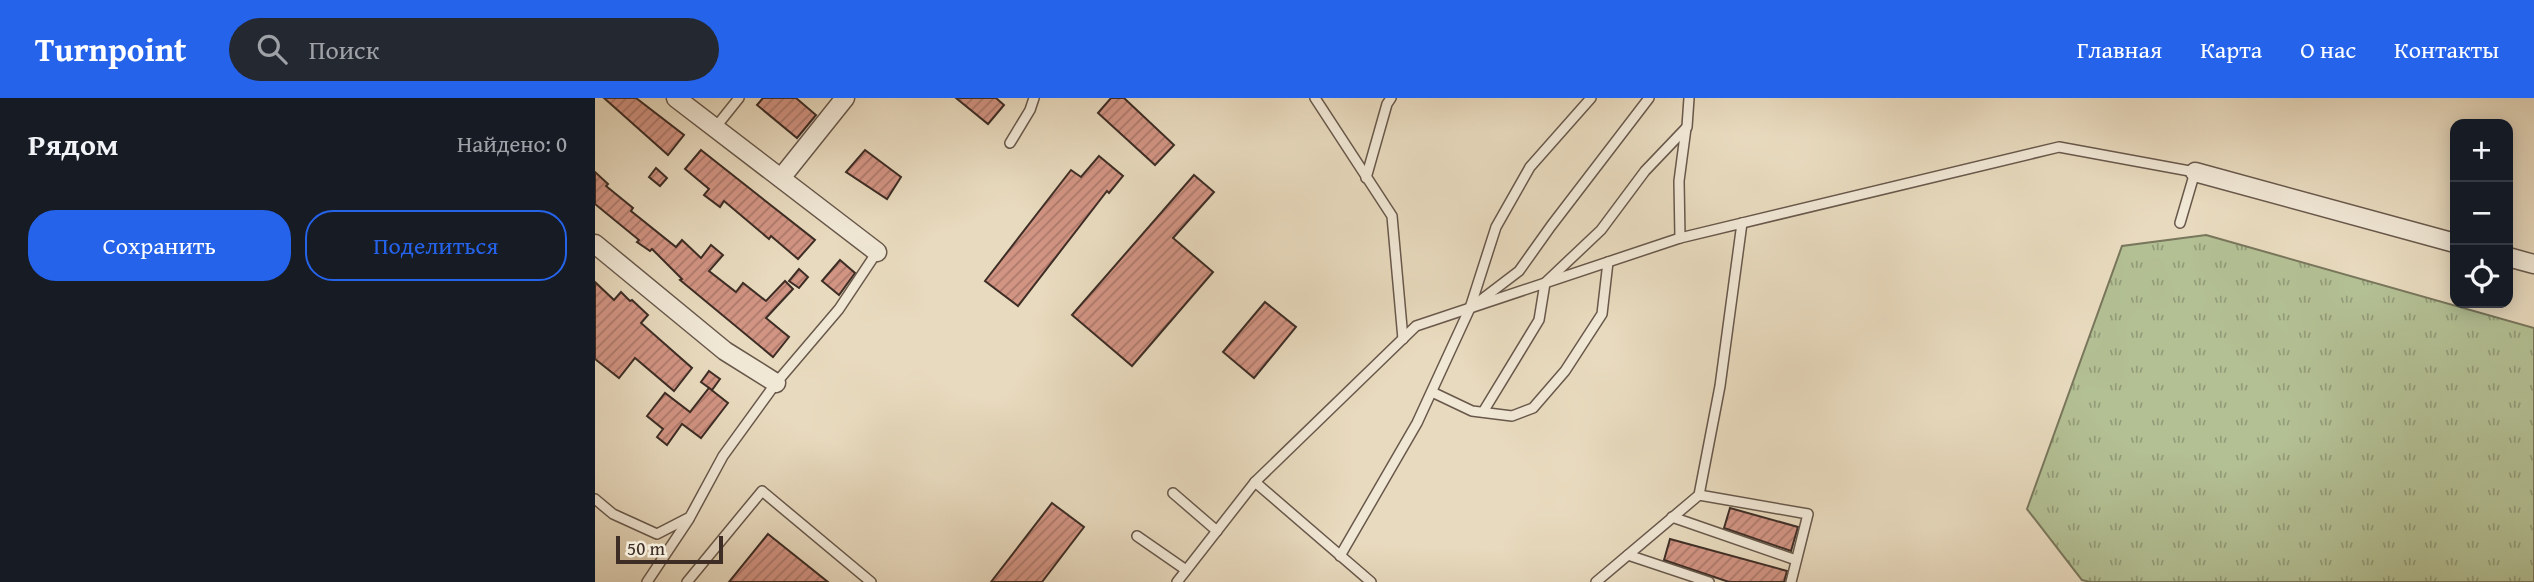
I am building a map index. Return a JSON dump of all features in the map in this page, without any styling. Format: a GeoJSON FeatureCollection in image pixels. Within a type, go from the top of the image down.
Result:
{"type":"FeatureCollection","features":[{"type":"Feature","properties":{"kind":"street"},"geometry":{"type":"LineString","coordinates":[[676,98],[877,252]]}},
{"type":"Feature","properties":{"kind":"street"},"geometry":{"type":"LineString","coordinates":[[781,178],[845,98]]}},
{"type":"Feature","properties":{"kind":"street"},"geometry":{"type":"LineString","coordinates":[[2195,172],[2450,242]]}},
{"type":"Feature","properties":{"kind":"street"},"geometry":{"type":"LineString","coordinates":[[595,244],[725,351],[776,383]]}},
{"type":"Feature","properties":{"kind":"street"},"geometry":{"type":"LineString","coordinates":[[2513,258],[2534,264]]}},
{"type":"Feature","properties":{"kind":"lane"},"geometry":{"type":"LineString","coordinates":[[715,128],[739,98]]}},
{"type":"Feature","properties":{"kind":"lane"},"geometry":{"type":"LineString","coordinates":[[1010,143],[1030,110],[1034,98]]}},
{"type":"Feature","properties":{"kind":"lane"},"geometry":{"type":"LineString","coordinates":[[1315,98],[1392,216],[1403,339]]}},
{"type":"Feature","properties":{"kind":"lane"},"geometry":{"type":"LineString","coordinates":[[1366,178],[1391,98]]}},
{"type":"Feature","properties":{"kind":"lane"},"geometry":{"type":"LineString","coordinates":[[1340,556],[1432,392],[1470,308],[1496,227],[1530,167],[1591,98]]}},
{"type":"Feature","properties":{"kind":"lane"},"geometry":{"type":"LineString","coordinates":[[1470,308],[1519,271],[1649,98]]}},
{"type":"Feature","properties":{"kind":"lane"},"geometry":{"type":"LineString","coordinates":[[1680,238],[1679,181],[1689,98]]}},
{"type":"Feature","properties":{"kind":"lane"},"geometry":{"type":"LineString","coordinates":[[1483,412],[1539,320],[1545,283],[1601,230],[1645,171],[1687,127]]}},
{"type":"Feature","properties":{"kind":"lane"},"geometry":{"type":"LineString","coordinates":[[1177,582],[1255,482],[1416,326],[1680,238],[2059,147],[2195,172],[2180,223]]}},
{"type":"Feature","properties":{"kind":"lane"},"geometry":{"type":"LineString","coordinates":[[1596,582],[1699,495],[1720,386],[1742,223]]}},
{"type":"Feature","properties":{"kind":"lane"},"geometry":{"type":"LineString","coordinates":[[647,582],[690,517],[723,456],[776,383],[839,309],[877,252]]}},
{"type":"Feature","properties":{"kind":"lane"},"geometry":{"type":"LineString","coordinates":[[1432,392],[1472,411],[1512,415],[1533,408],[1565,371],[1602,314],[1608,262]]}},
{"type":"Feature","properties":{"kind":"lane"},"geometry":{"type":"LineString","coordinates":[[1255,482],[1371,582]]}},
{"type":"Feature","properties":{"kind":"lane"},"geometry":{"type":"LineString","coordinates":[[687,582],[762,491],[871,582]]}},
{"type":"Feature","properties":{"kind":"lane"},"geometry":{"type":"LineString","coordinates":[[1173,493],[1217,531]]}},
{"type":"Feature","properties":{"kind":"lane"},"geometry":{"type":"LineString","coordinates":[[1699,495],[1808,514],[1791,582]]}},
{"type":"Feature","properties":{"kind":"lane"},"geometry":{"type":"LineString","coordinates":[[595,499],[613,514],[657,534],[690,517]]}},
{"type":"Feature","properties":{"kind":"lane"},"geometry":{"type":"LineString","coordinates":[[1672,517],[1796,560]]}},
{"type":"Feature","properties":{"kind":"lane"},"geometry":{"type":"LineString","coordinates":[[1137,536],[1186,570]]}},
{"type":"Feature","properties":{"kind":"lane"},"geometry":{"type":"LineString","coordinates":[[1627,555],[1709,582]]}},
{"type":"Feature","properties":{"kind":"green space"},"geometry":{"type":"Polygon","coordinates":[[[2206,235],[2450,304],[2450,308],[2463,308],[2534,328],[2534,582],[2082,580],[2027,509],[2122,246],[2206,235]]]}},
{"type":"Feature","properties":{"kind":"building"},"geometry":{"type":"Polygon","coordinates":[[[604,98],[636,98],[684,135],[668,155],[604,98]]]}},
{"type":"Feature","properties":{"kind":"building"},"geometry":{"type":"Polygon","coordinates":[[[763,98],[796,98],[816,115],[797,138],[757,105],[763,98]]]}},
{"type":"Feature","properties":{"kind":"building"},"geometry":{"type":"Polygon","coordinates":[[[956,98],[996,98],[1004,105],[988,124],[956,98]]]}},
{"type":"Feature","properties":{"kind":"building"},"geometry":{"type":"Polygon","coordinates":[[[1111,98],[1124,98],[1174,145],[1155,165],[1098,113],[1111,98]]]}},
{"type":"Feature","properties":{"kind":"building"},"geometry":{"type":"Polygon","coordinates":[[[701,150],[815,240],[798,259],[771,236],[769,239],[724,201],[720,207],[704,195],[709,189],[685,169],[701,150]]]}},
{"type":"Feature","properties":{"kind":"building"},"geometry":{"type":"Polygon","coordinates":[[[865,150],[901,177],[887,199],[846,172],[865,150]]]}},
{"type":"Feature","properties":{"kind":"building"},"geometry":{"type":"Polygon","coordinates":[[[1099,156],[1123,176],[1109,193],[1107,191],[1018,306],[985,281],[1071,170],[1081,177],[1099,156]]]}},
{"type":"Feature","properties":{"kind":"building"},"geometry":{"type":"Polygon","coordinates":[[[656,168],[667,178],[660,186],[649,177],[656,168]]]}},
{"type":"Feature","properties":{"kind":"building"},"geometry":{"type":"Polygon","coordinates":[[[595,172],[608,184],[606,186],[633,208],[631,211],[676,247],[682,240],[701,258],[711,245],[723,255],[709,271],[736,292],[743,283],[766,301],[785,281],[793,289],[766,318],[789,337],[773,357],[680,280],[682,279],[652,249],[650,251],[637,242],[639,240],[595,204],[595,172]]]}},
{"type":"Feature","properties":{"kind":"building"},"geometry":{"type":"Polygon","coordinates":[[[1194,175],[1214,192],[1173,238],[1213,272],[1132,366],[1072,315],[1194,175]]]}},
{"type":"Feature","properties":{"kind":"building"},"geometry":{"type":"Polygon","coordinates":[[[840,260],[855,273],[839,295],[822,281],[840,260]]]}},
{"type":"Feature","properties":{"kind":"building"},"geometry":{"type":"Polygon","coordinates":[[[799,269],[808,277],[799,288],[789,281],[799,269]]]}},
{"type":"Feature","properties":{"kind":"building"},"geometry":{"type":"Polygon","coordinates":[[[595,282],[614,300],[621,292],[632,300],[648,315],[641,323],[692,368],[674,391],[635,358],[619,378],[595,359],[595,282]]]}},
{"type":"Feature","properties":{"kind":"building"},"geometry":{"type":"Polygon","coordinates":[[[1265,302],[1296,327],[1254,378],[1223,352],[1265,302]]]}},
{"type":"Feature","properties":{"kind":"building"},"geometry":{"type":"Polygon","coordinates":[[[709,371],[720,379],[712,390],[701,382],[709,371]]]}},
{"type":"Feature","properties":{"kind":"building"},"geometry":{"type":"Polygon","coordinates":[[[709,388],[728,403],[701,438],[682,424],[667,445],[657,437],[663,429],[647,416],[665,393],[690,412],[709,388]]]}},
{"type":"Feature","properties":{"kind":"building"},"geometry":{"type":"Polygon","coordinates":[[[1052,503],[1084,527],[1042,582],[991,582],[1052,503]]]}},
{"type":"Feature","properties":{"kind":"building"},"geometry":{"type":"Polygon","coordinates":[[[1730,508],[1798,527],[1791,551],[1724,528],[1730,508]]]}},
{"type":"Feature","properties":{"kind":"building"},"geometry":{"type":"Polygon","coordinates":[[[768,534],[828,582],[729,582],[768,534]]]}},
{"type":"Feature","properties":{"kind":"building"},"geometry":{"type":"Polygon","coordinates":[[[1670,539],[1787,571],[1784,582],[1729,582],[1664,560],[1670,539]]]}}]}
